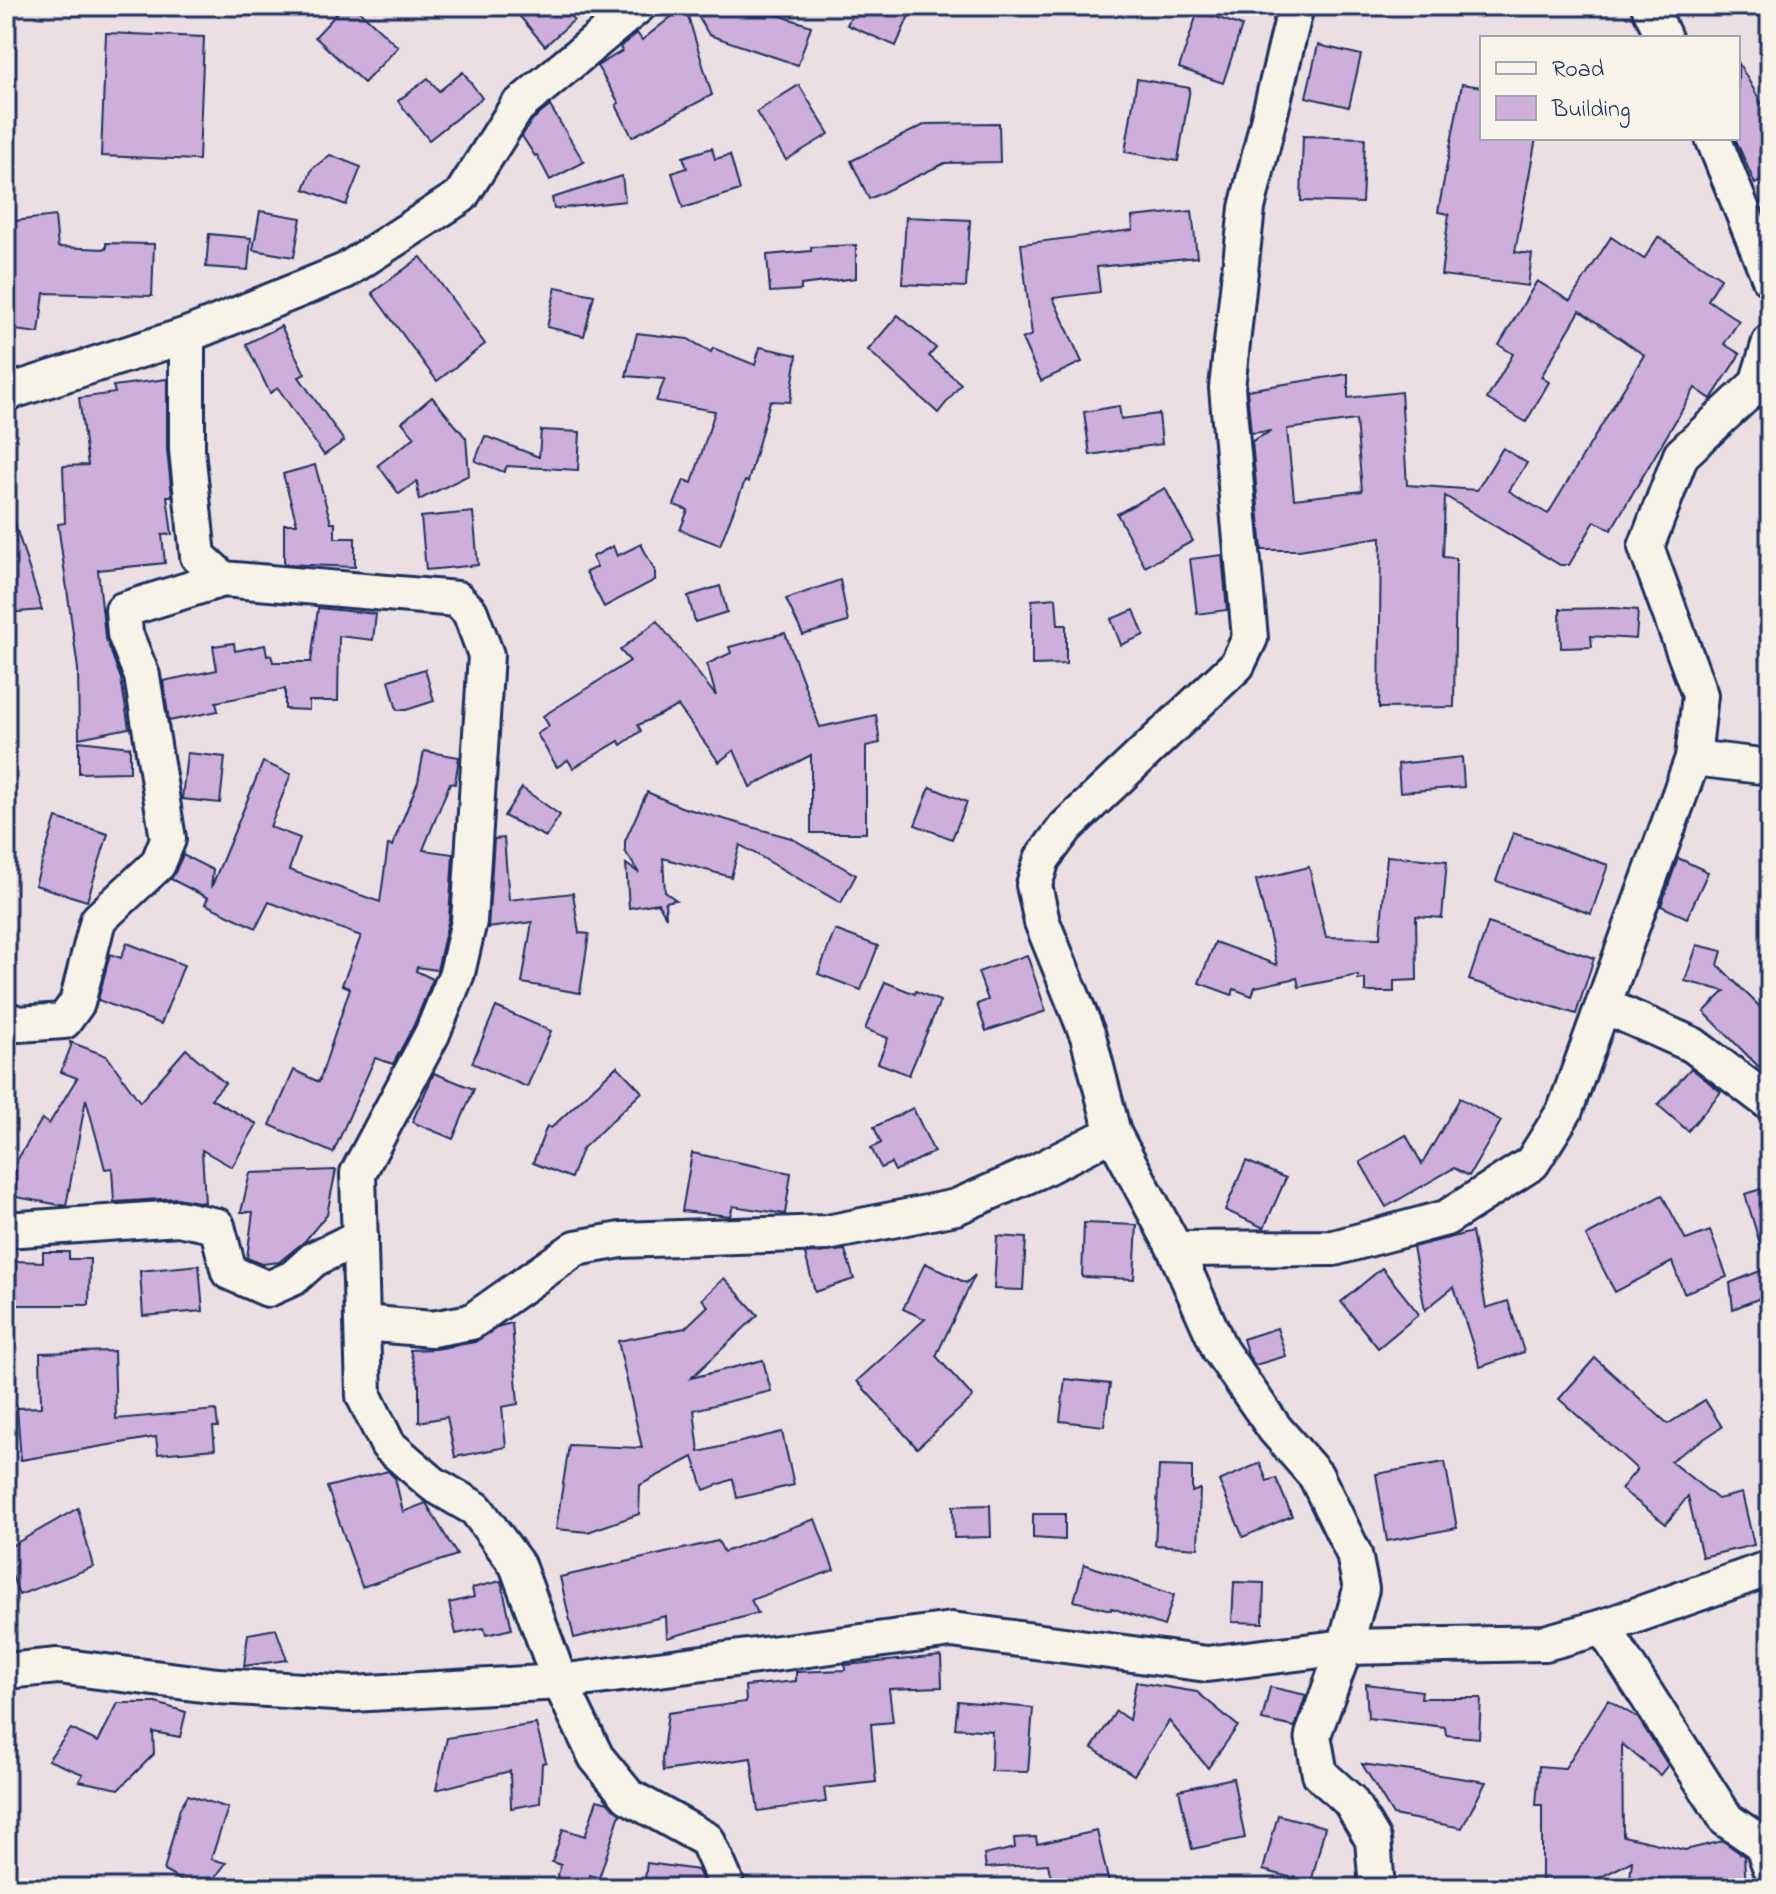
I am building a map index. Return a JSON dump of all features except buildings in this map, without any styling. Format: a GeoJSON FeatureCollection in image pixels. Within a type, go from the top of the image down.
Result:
{"type":"FeatureCollection","features":[{"type":"Feature","properties":{"kind":"street"},"geometry":{"type":"LineString","coordinates":[[6,393],[187,335],[345,271],[461,196],[517,107],[638,6]]}},
{"type":"Feature","properties":{"kind":"street"},"geometry":{"type":"LineString","coordinates":[[1296,6],[1247,208],[1227,388],[1250,638],[1237,665],[1066,827],[1042,859],[1034,885],[1042,922],[1088,1036],[1113,1133],[1175,1249],[1220,1350],[1275,1429],[1316,1476],[1354,1554],[1361,1589],[1345,1647],[1313,1735],[1320,1774],[1350,1801],[1373,1840],[1377,1888]]}},
{"type":"Feature","properties":{"kind":"street"},"geometry":{"type":"LineString","coordinates":[[1649,6],[1663,36]]}},
{"type":"Feature","properties":{"kind":"street"},"geometry":{"type":"LineString","coordinates":[[1714,140],[1770,279]]}},
{"type":"Feature","properties":{"kind":"street"},"geometry":{"type":"LineString","coordinates":[[187,335],[187,450],[198,556],[223,579]]}},
{"type":"Feature","properties":{"kind":"street"},"geometry":{"type":"LineString","coordinates":[[1175,1249],[1334,1248],[1446,1218],[1532,1163],[1565,1110],[1693,758],[1700,695],[1646,547],[1681,455],[1757,384],[1770,342]]}},
{"type":"Feature","properties":{"kind":"street"},"geometry":{"type":"LineString","coordinates":[[6,1019],[18,1024],[64,1021],[77,1003],[98,920],[158,864],[168,839],[142,676],[125,634],[123,610],[223,579],[457,599],[470,612],[486,655],[469,921],[457,973],[432,1034],[358,1173],[364,1396],[388,1445],[433,1484],[476,1509],[517,1565],[560,1682],[596,1757],[628,1796],[707,1840],[726,1888]]}},
{"type":"Feature","properties":{"kind":"street"},"geometry":{"type":"LineString","coordinates":[[1693,758],[1770,767]]}},
{"type":"Feature","properties":{"kind":"street"},"geometry":{"type":"LineString","coordinates":[[1605,1006],[1693,1045],[1770,1103]]}},
{"type":"Feature","properties":{"kind":"street"},"geometry":{"type":"LineString","coordinates":[[363,1323],[432,1329],[471,1322],[576,1248],[621,1240],[827,1233],[956,1207],[1036,1172],[1113,1133]]}},
{"type":"Feature","properties":{"kind":"street"},"geometry":{"type":"LineString","coordinates":[[6,1230],[178,1218],[217,1226],[229,1272],[268,1289],[293,1278],[314,1259],[360,1237]]}},
{"type":"Feature","properties":{"kind":"street"},"geometry":{"type":"LineString","coordinates":[[6,1671],[58,1666],[218,1686],[352,1694],[560,1682],[952,1630],[1207,1664],[1345,1647],[1545,1643],[1603,1627],[1770,1568]]}},
{"type":"Feature","properties":{"kind":"street"},"geometry":{"type":"LineString","coordinates":[[1603,1627],[1727,1820],[1762,1844],[1770,1866]]}}]}
